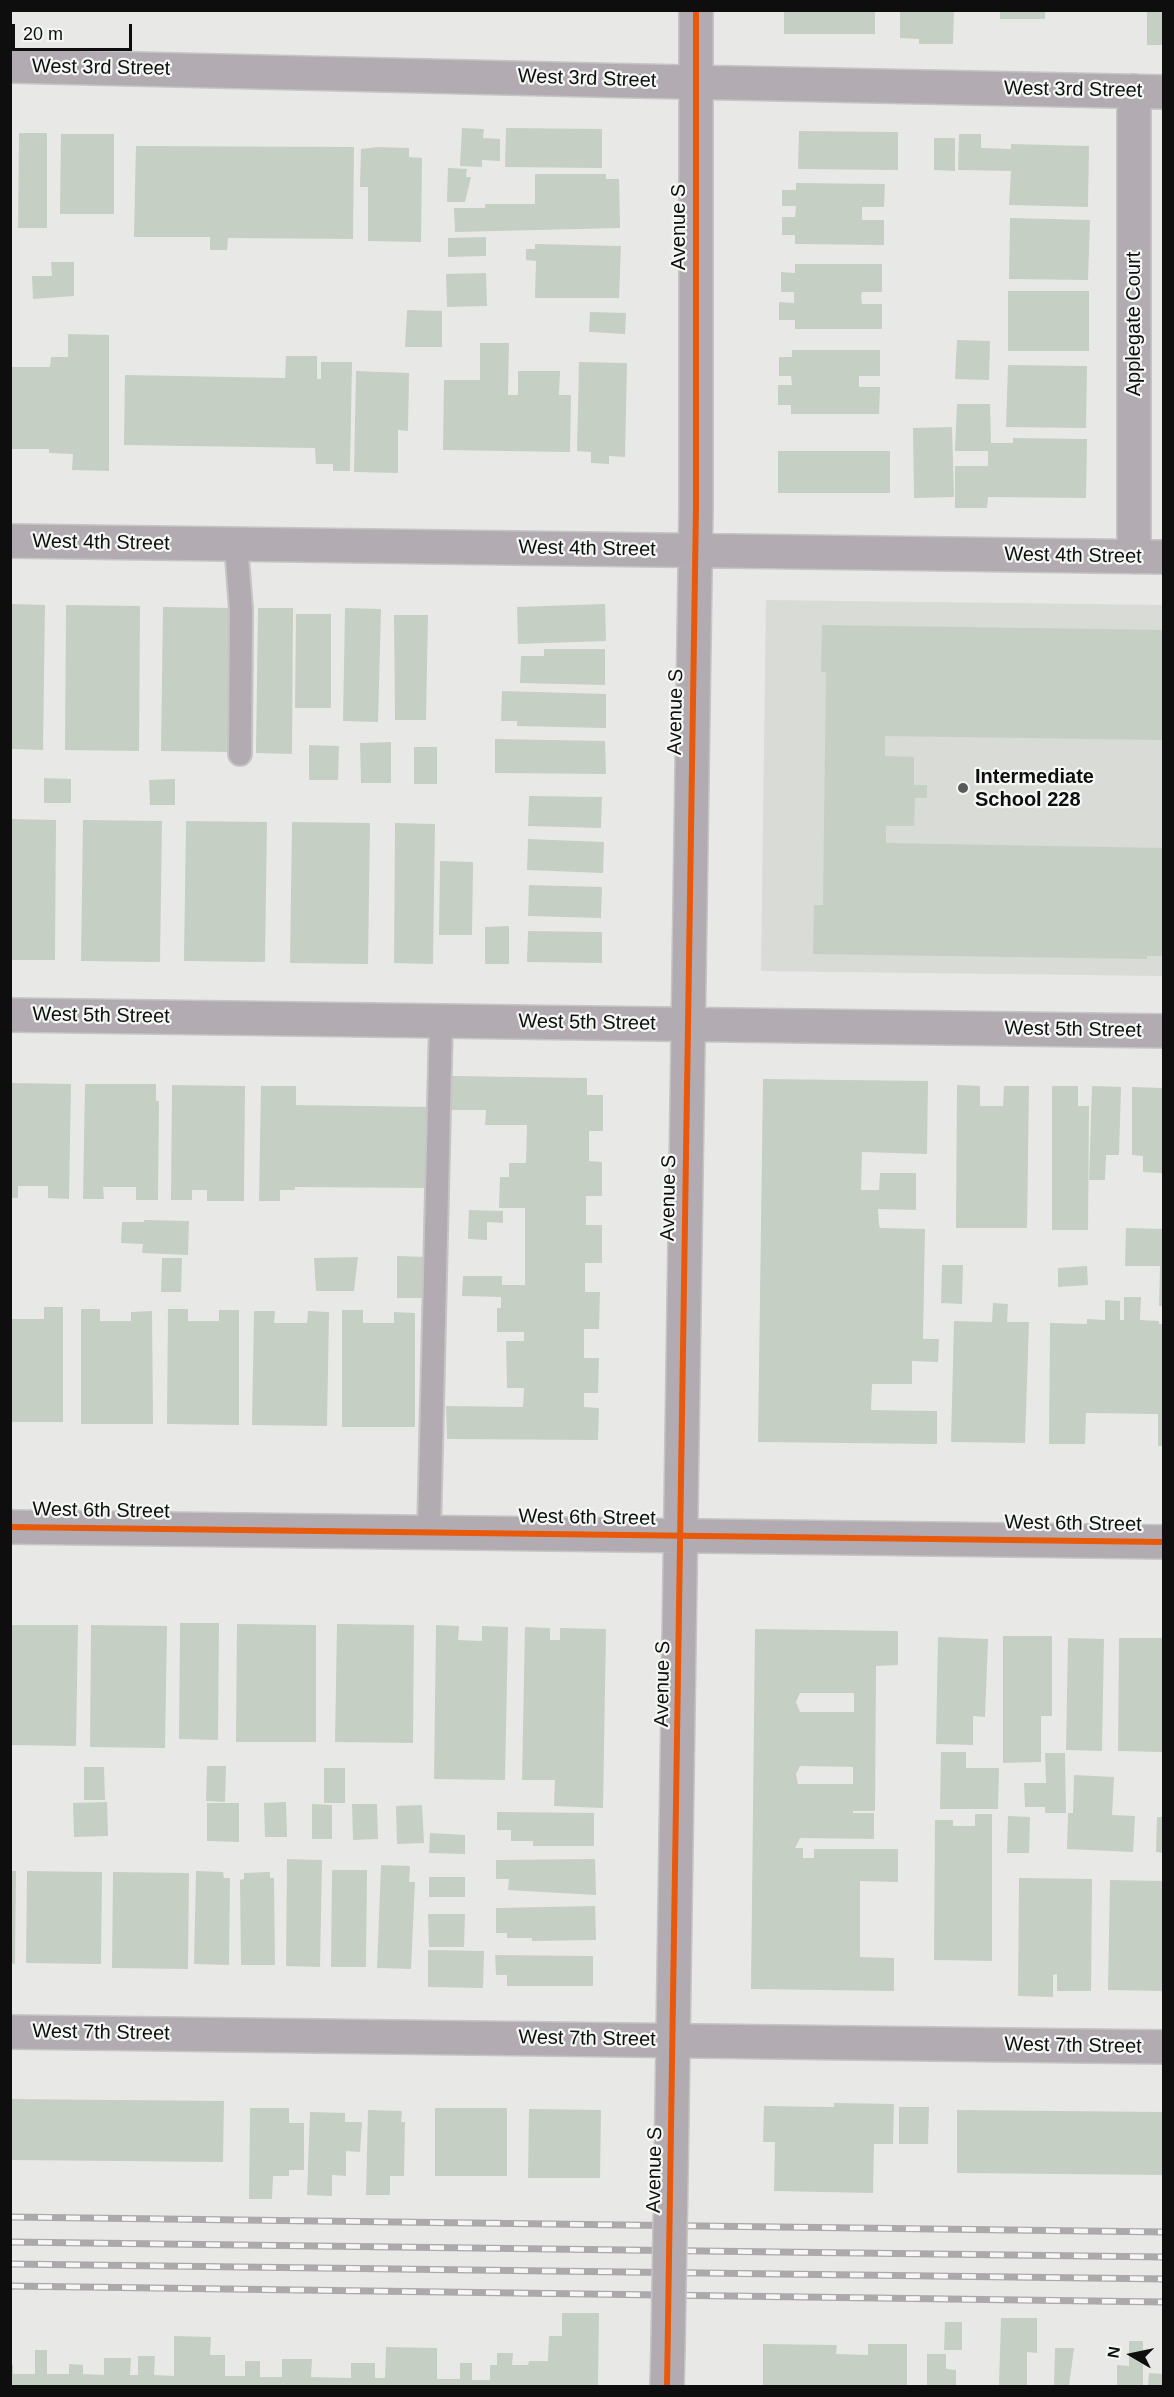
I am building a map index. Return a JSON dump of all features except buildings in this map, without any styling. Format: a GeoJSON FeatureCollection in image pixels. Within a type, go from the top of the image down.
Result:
{"type":"FeatureCollection","features":[{"type":"Feature","properties":{"kind":"street","name":"Avenue S"},"geometry":{"type":"LineString","coordinates":[[668,2386],[695,550],[696,10]]}},
{"type":"Feature","properties":{"kind":"street","name":"West 3rd Street"},"geometry":{"type":"LineString","coordinates":[[10,66],[638,79],[695,84],[1149,92]]}},
{"type":"Feature","properties":{"kind":"street","name":"Applegate Court"},"geometry":{"type":"LineString","coordinates":[[1149,92],[1149,557]]}},
{"type":"Feature","properties":{"kind":"street","name":"West 4th Street"},"geometry":{"type":"LineString","coordinates":[[10,542],[1149,557]]}},
{"type":"Feature","properties":{"kind":"street","name":"West 5th Street"},"geometry":{"type":"LineString","coordinates":[[10,1015],[1164,1031]]}},
{"type":"Feature","properties":{"kind":"street","name":"West 6th Street"},"geometry":{"type":"LineString","coordinates":[[10,1527],[1164,1542]]}},
{"type":"Feature","properties":{"kind":"street","name":"West 7th Street"},"geometry":{"type":"LineString","coordinates":[[10,2032],[1164,2047]]}},
{"type":"Feature","properties":{"kind":"lane"},"geometry":{"type":"LineString","coordinates":[[236,544],[241,609],[240,754]]}},
{"type":"Feature","properties":{"kind":"lane"},"geometry":{"type":"LineString","coordinates":[[429,1532],[441,1021]]}},
{"type":"Feature","properties":{"kind":"shaded area","name":"Intermediate School 228"},"geometry":{"type":"Polygon","coordinates":[[[766,600],[1163,605],[1163,976],[761,971],[766,600]]]}},
{"type":"Feature","properties":{"kind":"railway"},"geometry":{"type":"LineString","coordinates":[[10,2217],[1164,2232]]}},
{"type":"Feature","properties":{"kind":"railway"},"geometry":{"type":"LineString","coordinates":[[10,2242],[1164,2257]]}},
{"type":"Feature","properties":{"kind":"railway"},"geometry":{"type":"LineString","coordinates":[[10,2264],[1164,2279]]}},
{"type":"Feature","properties":{"kind":"railway"},"geometry":{"type":"LineString","coordinates":[[10,2286],[1164,2302]]}},
{"type":"Feature","properties":{"kind":"cycle path"},"geometry":{"type":"LineString","coordinates":[[667,2386],[696,507],[696,10]]}},
{"type":"Feature","properties":{"kind":"cycle path"},"geometry":{"type":"LineString","coordinates":[[10,1527],[1164,1542]]}},
{"type":"Feature","properties":{"kind":"place","name":"Intermediate School 228"},"geometry":{"type":"Point","coordinates":[963,788]}}]}
